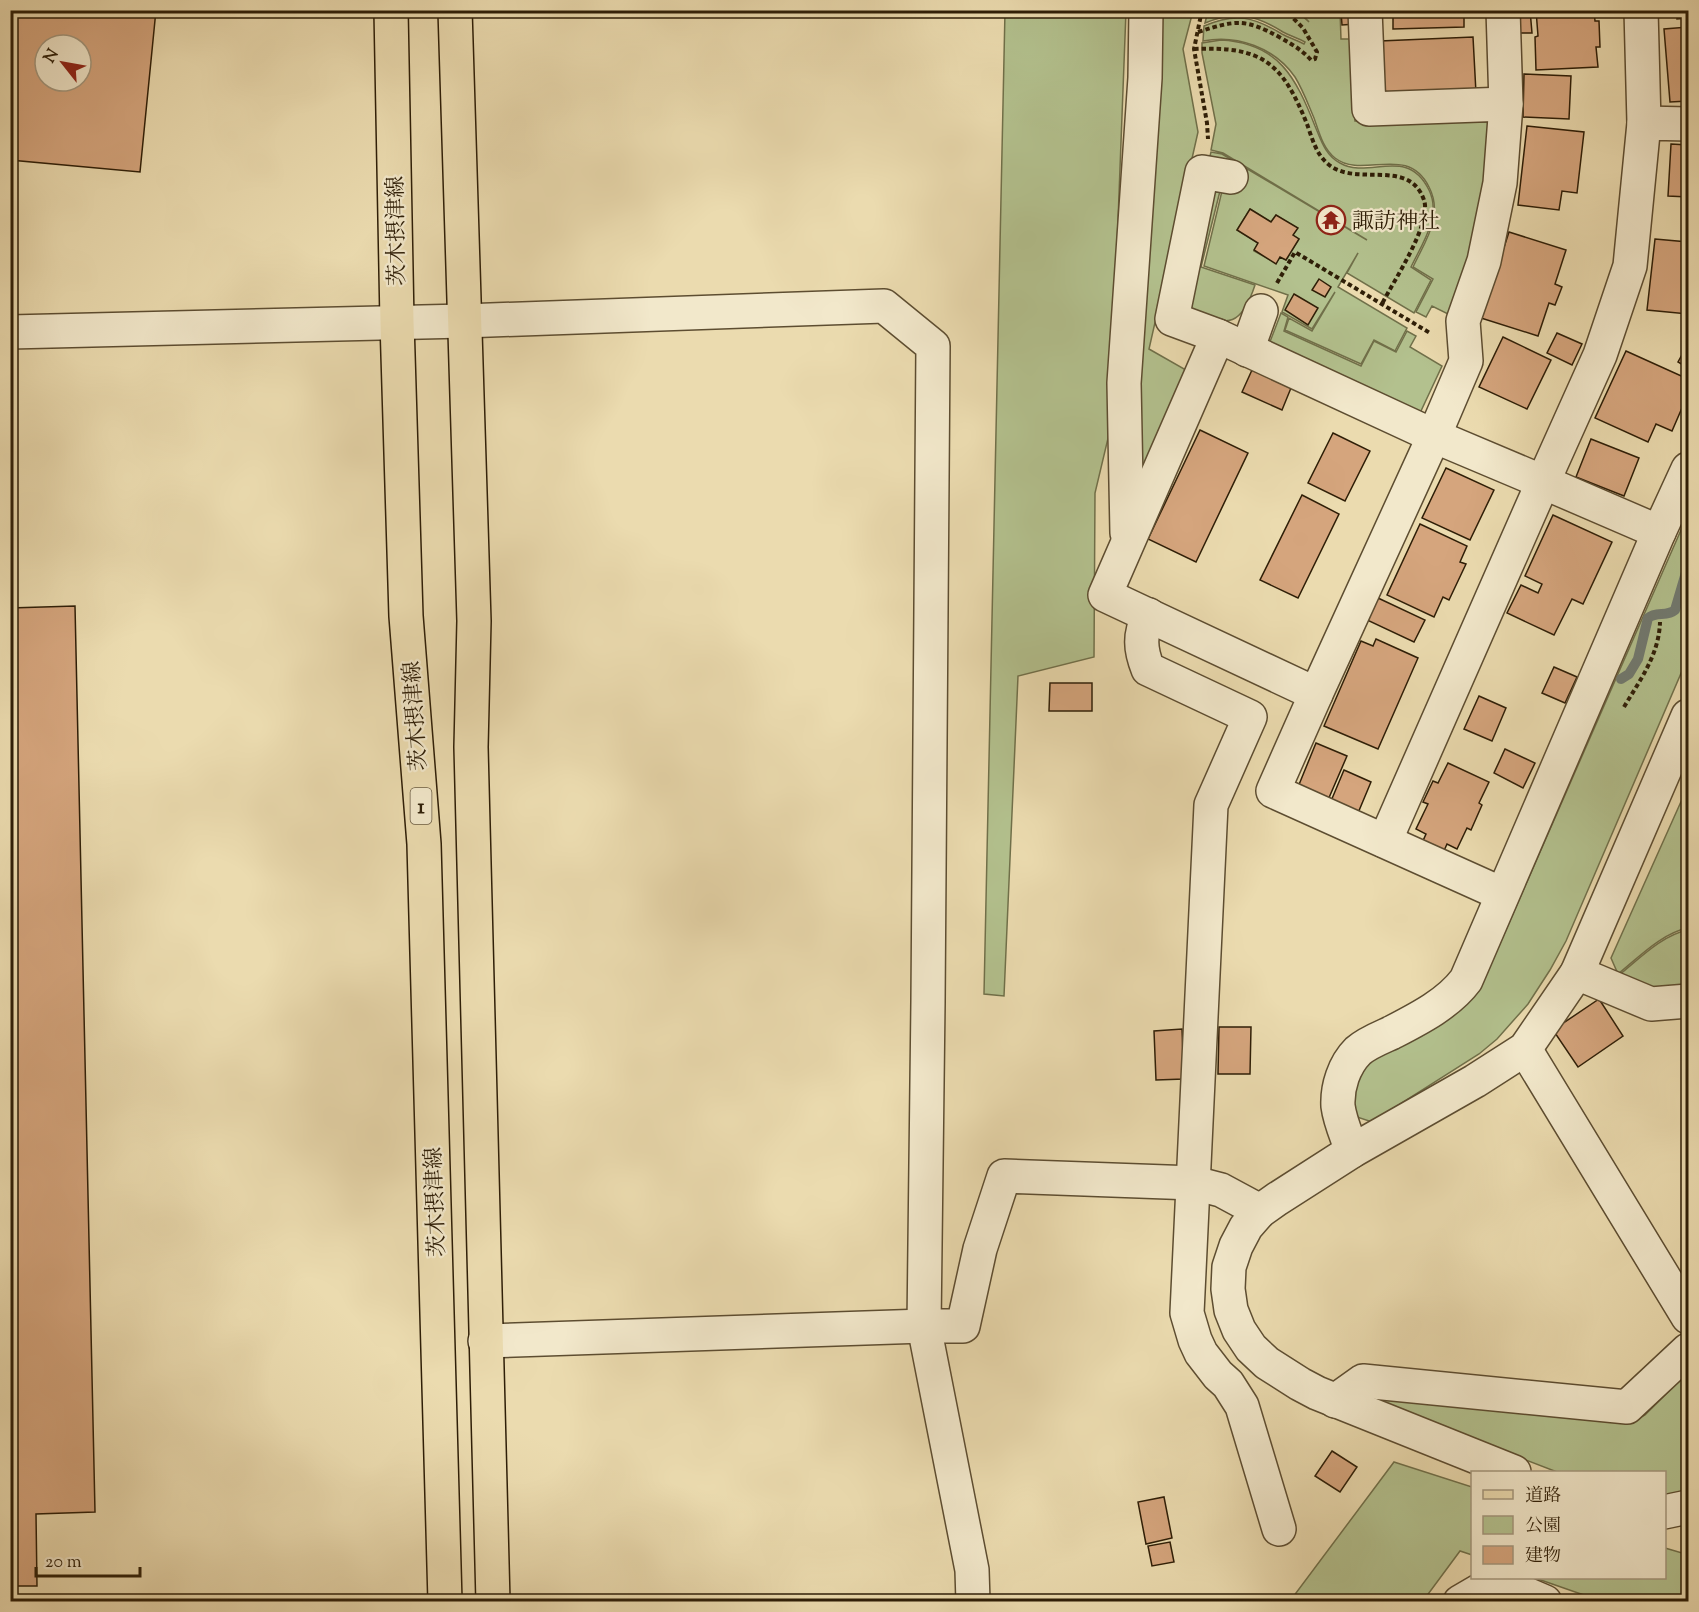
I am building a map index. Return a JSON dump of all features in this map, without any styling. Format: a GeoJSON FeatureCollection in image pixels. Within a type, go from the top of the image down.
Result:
{"type":"FeatureCollection","features":[{"type":"Feature","properties":{"kind":"main road","name":"茨木摂津線"},"geometry":{"type":"LineString","coordinates":[[391,10],[406,616],[424,844],[445,1602]]}},
{"type":"Feature","properties":{"kind":"main road"},"geometry":{"type":"LineString","coordinates":[[455,10],[474,621],[471,747],[493,1602]]}},
{"type":"Feature","properties":{"kind":"street"},"geometry":{"type":"LineString","coordinates":[[1127,544],[1124,383],[1145,78],[1146,10]]}},
{"type":"Feature","properties":{"kind":"street"},"geometry":{"type":"LineString","coordinates":[[1365,10],[1369,109],[1506,104]]}},
{"type":"Feature","properties":{"kind":"street"},"geometry":{"type":"LineString","coordinates":[[1502,894],[1273,790],[1466,361],[1463,321],[1492,230],[1502,168],[1506,104],[1503,10]]}},
{"type":"Feature","properties":{"kind":"street"},"geometry":{"type":"LineString","coordinates":[[1384,841],[1600,355],[1630,266],[1644,123],[1641,10]]}},
{"type":"Feature","properties":{"kind":"street"},"geometry":{"type":"LineString","coordinates":[[1644,123],[1689,124]]}},
{"type":"Feature","properties":{"kind":"street"},"geometry":{"type":"LineString","coordinates":[[1231,177],[1202,172],[1172,319],[1218,336],[1434,436],[1659,532]]}},
{"type":"Feature","properties":{"kind":"street"},"geometry":{"type":"LineString","coordinates":[[1247,350],[1266,297]]}},
{"type":"Feature","properties":{"kind":"street"},"geometry":{"type":"LineString","coordinates":[[10,332],[464,321],[884,306],[933,346],[924,1326],[972,1570],[973,1602]]}},
{"type":"Feature","properties":{"kind":"street"},"geometry":{"type":"LineString","coordinates":[[1218,336],[1105,595],[1316,694]]}},
{"type":"Feature","properties":{"kind":"street"},"geometry":{"type":"LineString","coordinates":[[1352,1151],[1338,1107],[1338,1092],[1347,1066],[1358,1051],[1370,1043],[1443,1003],[1460,988],[1472,970],[1502,894],[1659,532],[1689,469]]}},
{"type":"Feature","properties":{"kind":"street"},"geometry":{"type":"LineString","coordinates":[[1149,615],[1142,628],[1140,642],[1148,669],[1250,717],[1211,805],[1187,1313],[1201,1353],[1228,1384],[1242,1406],[1279,1529]]}},
{"type":"Feature","properties":{"kind":"street"},"geometry":{"type":"LineString","coordinates":[[1509,1471],[1335,1401],[1300,1384],[1267,1363],[1251,1348],[1239,1330],[1231,1310],[1228,1289],[1229,1267],[1246,1227],[1260,1211],[1352,1151],[1475,1082],[1525,1049],[1577,974],[1689,716]]}},
{"type":"Feature","properties":{"kind":"street"},"geometry":{"type":"LineString","coordinates":[[1577,974],[1651,1004],[1689,1001]]}},
{"type":"Feature","properties":{"kind":"street"},"geometry":{"type":"LineString","coordinates":[[1525,1049],[1689,1317]]}},
{"type":"Feature","properties":{"kind":"street"},"geometry":{"type":"LineString","coordinates":[[485,1341],[963,1326],[980,1249],[1004,1176],[1194,1183],[1221,1191],[1260,1211]]}},
{"type":"Feature","properties":{"kind":"street"},"geometry":{"type":"LineString","coordinates":[[1335,1401],[1364,1381],[1627,1407],[1689,1350]]}},
{"type":"Feature","properties":{"kind":"street"},"geometry":{"type":"LineString","coordinates":[[1666,1512],[1689,1507]]}},
{"type":"Feature","properties":{"kind":"street"},"geometry":{"type":"LineString","coordinates":[[1460,1602],[1496,1581],[1545,1602]]}},
{"type":"Feature","properties":{"kind":"path"},"geometry":{"type":"LineString","coordinates":[[1202,10],[1194,49],[1208,123],[1207,143]]}},
{"type":"Feature","properties":{"kind":"path"},"geometry":{"type":"LineString","coordinates":[[1198,32],[1228,23],[1252,24],[1264,28],[1297,47],[1311,60],[1315,59],[1318,56],[1317,52],[1306,32],[1285,10]]}},
{"type":"Feature","properties":{"kind":"path"},"geometry":{"type":"LineString","coordinates":[[1194,49],[1232,49],[1263,60],[1288,82],[1318,154],[1329,165],[1353,175],[1397,175],[1418,189],[1425,208],[1424,222],[1382,303]]}},
{"type":"Feature","properties":{"kind":"path"},"geometry":{"type":"LineString","coordinates":[[1266,297],[1295,252],[1420,327]]}},
{"type":"Feature","properties":{"kind":"green space"},"geometry":{"type":"Polygon","coordinates":[[[1005,11],[1126,11],[1110,430],[1095,493],[1094,657],[1018,676],[1004,996],[984,994],[1005,11]]]}},
{"type":"Feature","properties":{"kind":"green space"},"geometry":{"type":"Polygon","coordinates":[[[1154,11],[1193,11],[1183,49],[1198,132],[1149,349],[1186,370],[1138,484],[1133,483],[1154,11]]]}},
{"type":"Feature","properties":{"kind":"green space"},"geometry":{"type":"Polygon","coordinates":[[[1208,11],[1297,11],[1309,22],[1299,11],[1340,11],[1341,39],[1350,39],[1355,121],[1493,122],[1485,197],[1452,316],[1432,306],[1426,317],[1416,312],[1433,279],[1413,267],[1431,228],[1435,208],[1429,187],[1420,174],[1409,167],[1397,164],[1358,166],[1346,164],[1335,158],[1324,145],[1303,92],[1287,67],[1266,51],[1242,42],[1216,39],[1203,41],[1204,26],[1226,19],[1244,18],[1304,44],[1305,42],[1246,16],[1226,17],[1205,23],[1208,11]]]}},
{"type":"Feature","properties":{"kind":"green space"},"geometry":{"type":"Polygon","coordinates":[[[1221,40],[1241,43],[1271,56],[1292,78],[1324,147],[1335,160],[1351,167],[1399,166],[1410,169],[1420,177],[1429,190],[1433,210],[1432,220],[1411,267],[1431,280],[1414,313],[1347,273],[1358,253],[1338,287],[1407,328],[1395,351],[1374,340],[1361,364],[1285,330],[1289,318],[1312,331],[1335,292],[1312,329],[1282,312],[1288,295],[1204,266],[1222,191],[1241,175],[1210,156],[1211,152],[1222,154],[1367,240],[1223,153],[1211,150],[1216,124],[1202,43],[1221,40]],[[1250,209],[1237,230],[1258,243],[1254,251],[1276,263],[1280,257],[1286,260],[1299,239],[1293,235],[1297,228],[1276,215],[1271,222],[1250,209]]]}},
{"type":"Feature","properties":{"kind":"green space"},"geometry":{"type":"Polygon","coordinates":[[[1220,191],[1201,267],[1255,285],[1243,311],[1236,318],[1228,321],[1182,312],[1213,193],[1220,191]]]}},
{"type":"Feature","properties":{"kind":"green space"},"geometry":{"type":"Polygon","coordinates":[[[1281,313],[1288,317],[1284,331],[1361,366],[1374,341],[1396,352],[1407,331],[1416,336],[1410,347],[1442,366],[1420,413],[1268,347],[1281,313]]]}},
{"type":"Feature","properties":{"kind":"green space"},"geometry":{"type":"Polygon","coordinates":[[[1688,514],[1688,657],[1566,941],[1550,970],[1528,1004],[1497,1039],[1479,1054],[1372,1122],[1351,1115],[1351,1105],[1359,1075],[1372,1059],[1483,980],[1487,973],[1688,514]]]}},
{"type":"Feature","properties":{"kind":"green space"},"geometry":{"type":"Polygon","coordinates":[[[1688,786],[1688,928],[1660,940],[1618,974],[1611,958],[1688,786]]]}},
{"type":"Feature","properties":{"kind":"green space"},"geometry":{"type":"Polygon","coordinates":[[[1688,930],[1688,986],[1653,989],[1619,975],[1660,942],[1688,930]]]}},
{"type":"Feature","properties":{"kind":"green space"},"geometry":{"type":"Polygon","coordinates":[[[1688,1372],[1688,1491],[1666,1496],[1666,1471],[1554,1471],[1378,1403],[1376,1394],[1634,1421],[1645,1415],[1688,1372]]]}},
{"type":"Feature","properties":{"kind":"green space"},"geometry":{"type":"Polygon","coordinates":[[[1394,1462],[1471,1487],[1471,1555],[1460,1551],[1423,1601],[1290,1601],[1394,1462]]]}},
{"type":"Feature","properties":{"kind":"green space"},"geometry":{"type":"Polygon","coordinates":[[[1666,1548],[1682,1553],[1688,1551],[1688,1601],[1601,1601],[1538,1579],[1666,1579],[1666,1548]]]}},
{"type":"Feature","properties":{"kind":"building"},"geometry":{"type":"Polygon","coordinates":[[[10,10],[156,10],[140,172],[10,160],[10,10]]]}},
{"type":"Feature","properties":{"kind":"building"},"geometry":{"type":"Polygon","coordinates":[[[1356,10],[1356,24],[1342,25],[1341,12],[1356,10]]]}},
{"type":"Feature","properties":{"kind":"building"},"geometry":{"type":"Polygon","coordinates":[[[1393,10],[1464,10],[1464,27],[1393,29],[1393,10]]]}},
{"type":"Feature","properties":{"kind":"building"},"geometry":{"type":"Polygon","coordinates":[[[1518,10],[1530,10],[1532,33],[1520,33],[1518,10]]]}},
{"type":"Feature","properties":{"kind":"building"},"geometry":{"type":"Polygon","coordinates":[[[1536,10],[1594,10],[1595,21],[1599,21],[1600,47],[1596,47],[1598,67],[1536,70],[1535,37],[1538,36],[1536,10]]]}},
{"type":"Feature","properties":{"kind":"building"},"geometry":{"type":"Polygon","coordinates":[[[1677,10],[1688,10],[1688,18],[1677,19],[1677,10]]]}},
{"type":"Feature","properties":{"kind":"building"},"geometry":{"type":"Polygon","coordinates":[[[1688,27],[1688,101],[1670,102],[1664,29],[1688,27]]]}},
{"type":"Feature","properties":{"kind":"building"},"geometry":{"type":"Polygon","coordinates":[[[1473,37],[1476,93],[1383,97],[1380,41],[1473,37]]]}},
{"type":"Feature","properties":{"kind":"building"},"geometry":{"type":"Polygon","coordinates":[[[1524,74],[1571,76],[1569,119],[1523,117],[1524,74]]]}},
{"type":"Feature","properties":{"kind":"building"},"geometry":{"type":"Polygon","coordinates":[[[1527,126],[1584,132],[1577,193],[1562,191],[1559,210],[1518,205],[1527,126]]]}},
{"type":"Feature","properties":{"kind":"building"},"geometry":{"type":"Polygon","coordinates":[[[1671,144],[1688,145],[1688,197],[1668,196],[1671,144]]]}},
{"type":"Feature","properties":{"kind":"building"},"geometry":{"type":"Polygon","coordinates":[[[1250,209],[1271,222],[1276,215],[1298,228],[1293,235],[1299,239],[1286,260],[1280,257],[1276,264],[1254,250],[1258,243],[1237,230],[1250,209]]]}},
{"type":"Feature","properties":{"kind":"building"},"geometry":{"type":"Polygon","coordinates":[[[1509,232],[1566,250],[1555,284],[1562,287],[1555,305],[1549,303],[1538,336],[1481,318],[1509,232]]]}},
{"type":"Feature","properties":{"kind":"building"},"geometry":{"type":"Polygon","coordinates":[[[1655,239],[1688,242],[1688,314],[1647,310],[1655,239]]]}},
{"type":"Feature","properties":{"kind":"building"},"geometry":{"type":"Polygon","coordinates":[[[1319,279],[1331,287],[1325,297],[1312,290],[1319,279]]]}},
{"type":"Feature","properties":{"kind":"building"},"geometry":{"type":"Polygon","coordinates":[[[1294,294],[1318,308],[1308,325],[1285,310],[1294,294]]]}},
{"type":"Feature","properties":{"kind":"building"},"geometry":{"type":"Polygon","coordinates":[[[1557,333],[1582,344],[1572,365],[1547,353],[1557,333]]]}},
{"type":"Feature","properties":{"kind":"building"},"geometry":{"type":"Polygon","coordinates":[[[1503,337],[1551,360],[1527,409],[1479,387],[1503,337]]]}},
{"type":"Feature","properties":{"kind":"building"},"geometry":{"type":"Polygon","coordinates":[[[1688,344],[1688,368],[1678,362],[1688,344]]]}},
{"type":"Feature","properties":{"kind":"building"},"geometry":{"type":"Polygon","coordinates":[[[1626,351],[1688,379],[1688,394],[1672,431],[1656,424],[1648,442],[1595,418],[1626,351]]]}},
{"type":"Feature","properties":{"kind":"building"},"geometry":{"type":"Polygon","coordinates":[[[1252,370],[1291,388],[1282,410],[1242,392],[1252,370]]]}},
{"type":"Feature","properties":{"kind":"building"},"geometry":{"type":"Polygon","coordinates":[[[1200,430],[1248,453],[1196,562],[1148,539],[1200,430]]]}},
{"type":"Feature","properties":{"kind":"building"},"geometry":{"type":"Polygon","coordinates":[[[1333,433],[1370,451],[1345,501],[1308,483],[1333,433]]]}},
{"type":"Feature","properties":{"kind":"building"},"geometry":{"type":"Polygon","coordinates":[[[1591,439],[1639,458],[1624,496],[1576,477],[1591,439]]]}},
{"type":"Feature","properties":{"kind":"building"},"geometry":{"type":"Polygon","coordinates":[[[1446,468],[1494,490],[1470,540],[1422,518],[1446,468]]]}},
{"type":"Feature","properties":{"kind":"building"},"geometry":{"type":"Polygon","coordinates":[[[1302,495],[1339,514],[1298,598],[1260,580],[1302,495]]]}},
{"type":"Feature","properties":{"kind":"building"},"geometry":{"type":"Polygon","coordinates":[[[1553,515],[1612,542],[1583,604],[1572,599],[1554,635],[1507,613],[1521,585],[1538,593],[1542,584],[1525,576],[1553,515]]]}},
{"type":"Feature","properties":{"kind":"building"},"geometry":{"type":"Polygon","coordinates":[[[1420,524],[1467,546],[1460,562],[1466,564],[1449,600],[1443,597],[1434,617],[1387,595],[1420,524]]]}},
{"type":"Feature","properties":{"kind":"building"},"geometry":{"type":"Polygon","coordinates":[[[1378,598],[1425,620],[1414,642],[1367,620],[1378,598]]]}},
{"type":"Feature","properties":{"kind":"building"},"geometry":{"type":"Polygon","coordinates":[[[75,606],[95,1512],[36,1514],[37,1586],[10,1586],[10,608],[75,606]]]}},
{"type":"Feature","properties":{"kind":"building"},"geometry":{"type":"Polygon","coordinates":[[[1376,639],[1418,658],[1378,749],[1324,726],[1361,641],[1373,646],[1376,639]]]}},
{"type":"Feature","properties":{"kind":"building"},"geometry":{"type":"Polygon","coordinates":[[[1554,667],[1577,677],[1565,703],[1542,693],[1554,667]]]}},
{"type":"Feature","properties":{"kind":"building"},"geometry":{"type":"Polygon","coordinates":[[[1050,683],[1092,683],[1092,711],[1049,711],[1050,683]]]}},
{"type":"Feature","properties":{"kind":"building"},"geometry":{"type":"Polygon","coordinates":[[[1479,696],[1506,708],[1492,741],[1464,729],[1479,696]]]}},
{"type":"Feature","properties":{"kind":"building"},"geometry":{"type":"Polygon","coordinates":[[[1316,743],[1347,756],[1328,800],[1298,787],[1316,743]]]}},
{"type":"Feature","properties":{"kind":"building"},"geometry":{"type":"Polygon","coordinates":[[[1505,749],[1535,763],[1523,788],[1494,773],[1505,749]]]}},
{"type":"Feature","properties":{"kind":"building"},"geometry":{"type":"Polygon","coordinates":[[[1448,763],[1489,782],[1479,803],[1482,805],[1471,830],[1467,828],[1457,849],[1447,844],[1443,853],[1422,843],[1426,834],[1416,829],[1428,804],[1423,802],[1433,781],[1438,783],[1448,763]]]}},
{"type":"Feature","properties":{"kind":"building"},"geometry":{"type":"Polygon","coordinates":[[[1344,770],[1371,782],[1358,813],[1331,801],[1344,770]]]}},
{"type":"Feature","properties":{"kind":"building"},"geometry":{"type":"Polygon","coordinates":[[[1599,999],[1623,1036],[1578,1067],[1553,1030],[1599,999]]]}},
{"type":"Feature","properties":{"kind":"building"},"geometry":{"type":"Polygon","coordinates":[[[1219,1027],[1251,1027],[1250,1074],[1218,1074],[1219,1027]]]}},
{"type":"Feature","properties":{"kind":"building"},"geometry":{"type":"Polygon","coordinates":[[[1182,1029],[1184,1079],[1156,1080],[1154,1031],[1182,1029]]]}},
{"type":"Feature","properties":{"kind":"building"},"geometry":{"type":"Polygon","coordinates":[[[1332,1451],[1357,1467],[1340,1492],[1315,1476],[1332,1451]]]}},
{"type":"Feature","properties":{"kind":"building"},"geometry":{"type":"Polygon","coordinates":[[[1164,1497],[1172,1538],[1146,1544],[1138,1502],[1164,1497]]]}},
{"type":"Feature","properties":{"kind":"building"},"geometry":{"type":"Polygon","coordinates":[[[1170,1542],[1174,1562],[1152,1566],[1148,1546],[1170,1542]]]}},
{"type":"Feature","properties":{"kind":"waterway"},"geometry":{"type":"LineString","coordinates":[[1621,679],[1629,674],[1638,659],[1648,618],[1675,610],[1688,566]]}},
{"type":"Feature","properties":{"kind":"place","name":"諏訪神社"},"geometry":{"type":"Point","coordinates":[1331,220]}}]}
